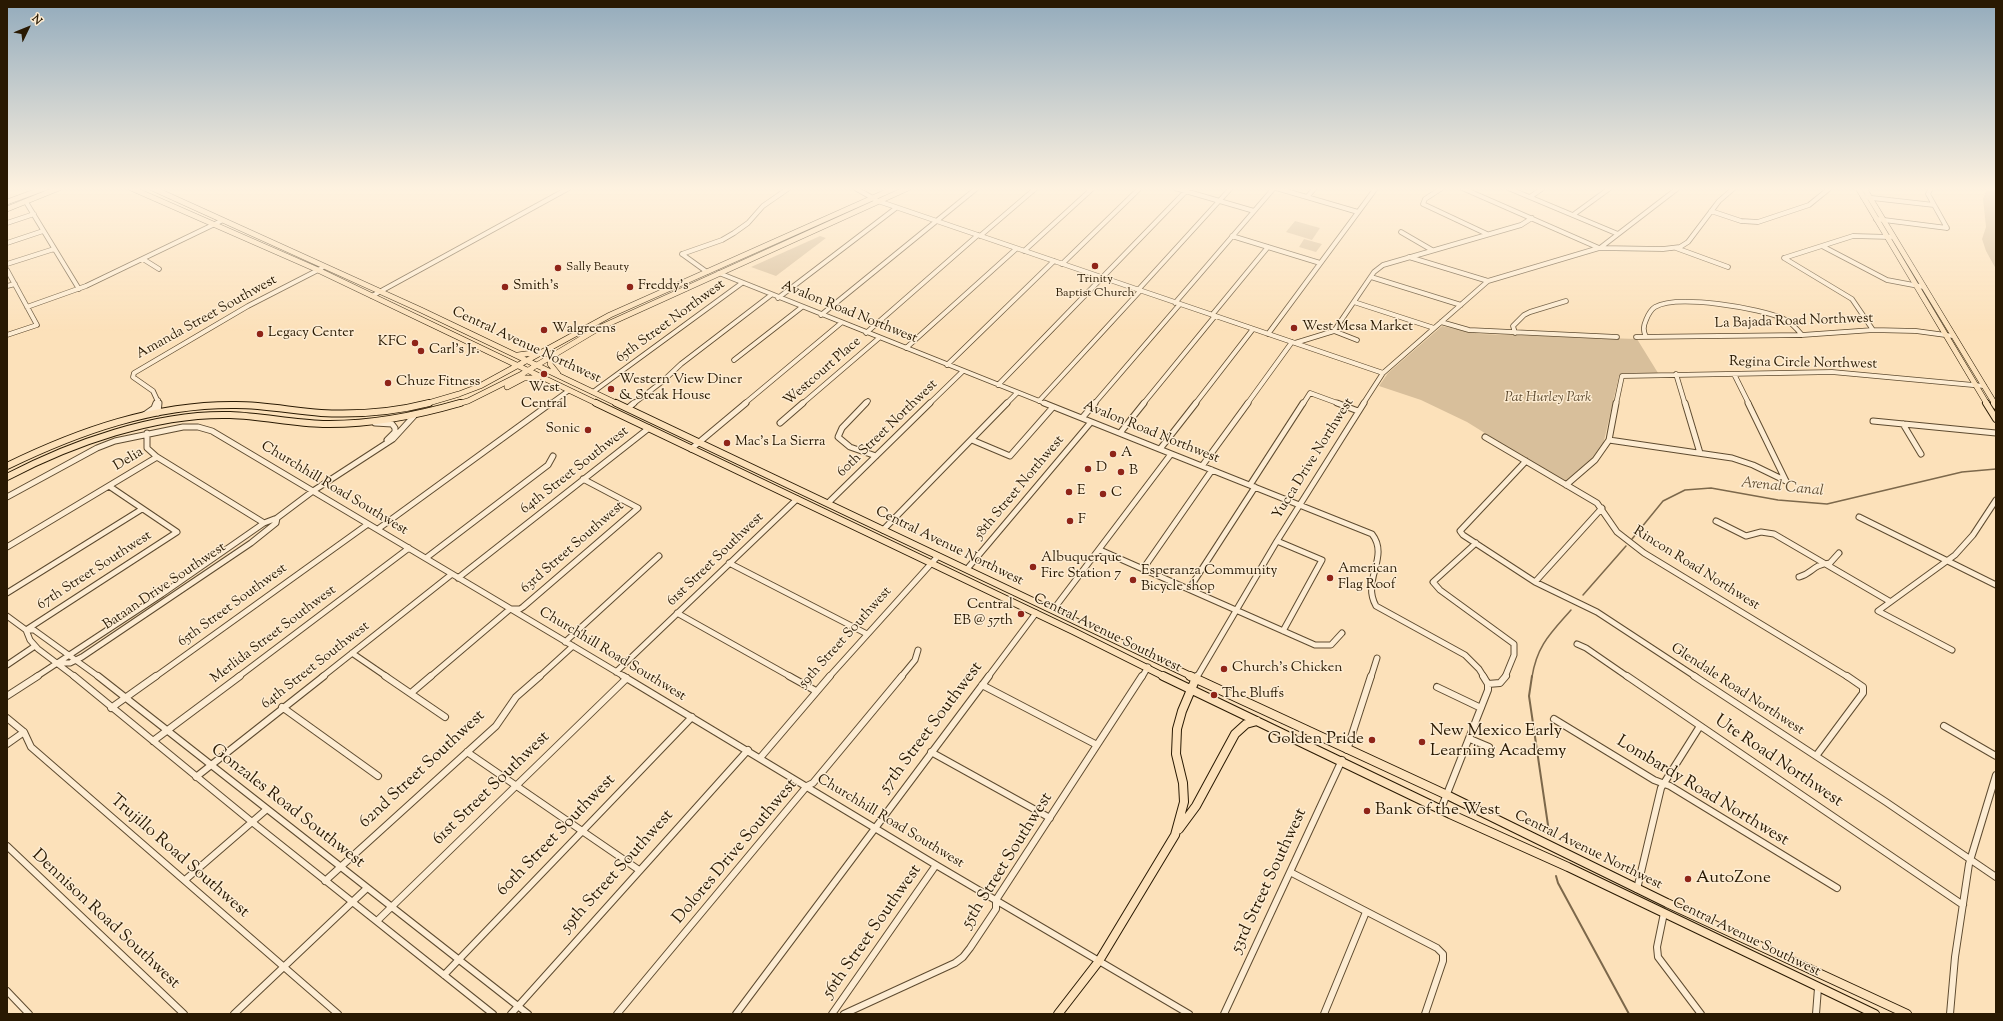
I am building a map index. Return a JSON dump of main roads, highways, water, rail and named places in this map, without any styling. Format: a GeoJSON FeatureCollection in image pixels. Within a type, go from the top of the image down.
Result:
{"type":"FeatureCollection","features":[{"type":"Feature","properties":{"kind":"main road","name":"Central Avenue Southwest"},"geometry":{"type":"LineString","coordinates":[[237,236],[318,270],[568,391],[650,428],[930,564],[1036,613],[1441,809],[1568,867],[1875,1014]]}},
{"type":"Feature","properties":{"kind":"main road","name":"Central Avenue Northwest"},"geometry":{"type":"LineString","coordinates":[[255,236],[326,266],[628,408],[1347,750],[1446,795],[1637,889],[1907,1014]]}},
{"type":"Feature","properties":{"kind":"main road"},"geometry":{"type":"LineString","coordinates":[[7,466],[76,436],[143,416],[194,407],[233,405],[266,406],[336,414],[388,411],[408,408],[449,398],[518,367],[594,323],[788,236]]}},
{"type":"Feature","properties":{"kind":"main road"},"geometry":{"type":"LineString","coordinates":[[468,401],[526,371],[599,328],[801,236]]}},
{"type":"Feature","properties":{"kind":"main road"},"geometry":{"type":"LineString","coordinates":[[1886,236],[1996,419]]}},
{"type":"Feature","properties":{"kind":"main road"},"geometry":{"type":"LineString","coordinates":[[1892,236],[1996,406]]}},
{"type":"Feature","properties":{"kind":"main road"},"geometry":{"type":"LineString","coordinates":[[719,273],[724,267],[736,262],[743,256]]}},
{"type":"Feature","properties":{"kind":"main road"},"geometry":{"type":"LineString","coordinates":[[684,288],[703,277],[707,272]]}},
{"type":"Feature","properties":{"kind":"main road"},"geometry":{"type":"LineString","coordinates":[[347,284],[356,280]]}},
{"type":"Feature","properties":{"kind":"main road"},"geometry":{"type":"LineString","coordinates":[[594,323],[599,328]]}},
{"type":"Feature","properties":{"kind":"main road"},"geometry":{"type":"LineString","coordinates":[[515,355],[535,354],[548,350]]}},
{"type":"Feature","properties":{"kind":"main road"},"geometry":{"type":"LineString","coordinates":[[560,350],[551,358],[550,364],[553,369],[563,378]]}},
{"type":"Feature","properties":{"kind":"main road"},"geometry":{"type":"LineString","coordinates":[[134,427],[187,417],[229,415],[322,424],[375,422],[414,416],[483,397],[524,378],[541,378]]}},
{"type":"Feature","properties":{"kind":"main road"},"geometry":{"type":"LineString","coordinates":[[7,476],[60,452],[149,421],[158,413]]}},
{"type":"Feature","properties":{"kind":"main road"},"geometry":{"type":"LineString","coordinates":[[1175,835],[1184,802],[1183,783],[1176,754],[1177,729],[1182,711],[1196,678]]}},
{"type":"Feature","properties":{"kind":"main road"},"geometry":{"type":"LineString","coordinates":[[1058,1014],[1099,962],[1175,835],[1196,806],[1237,730],[1246,724],[1258,721]]}},
{"type":"Feature","properties":{"kind":"waterway","name":"Arenal Canal"},"geometry":{"type":"LineString","coordinates":[[1632,539],[1663,501],[1685,490],[1711,488],[1778,500],[1827,504],[1962,472],[1996,469]]}},
{"type":"Feature","properties":{"kind":"waterway","name":"Arenal Canal"},"geometry":{"type":"LineString","coordinates":[[1583,595],[1626,546]]}},
{"type":"Feature","properties":{"kind":"waterway","name":"Arenal Canal"},"geometry":{"type":"LineString","coordinates":[[1532,677],[1537,656],[1541,648],[1551,633],[1571,610]]}},
{"type":"Feature","properties":{"kind":"waterway","name":"Arenal Canal"},"geometry":{"type":"LineString","coordinates":[[1532,676],[1529,696],[1549,832]]}},
{"type":"Feature","properties":{"kind":"waterway"},"geometry":{"type":"LineString","coordinates":[[1556,876],[1558,883],[1629,1014]]}},
{"type":"Feature","properties":{"kind":"place","name":"Trinity Baptist Church"},"geometry":{"type":"Point","coordinates":[1095,266]}},
{"type":"Feature","properties":{"kind":"place","name":"Sally Beauty"},"geometry":{"type":"Point","coordinates":[558,268]}},
{"type":"Feature","properties":{"kind":"place","name":"Smith's"},"geometry":{"type":"Point","coordinates":[505,287]}},
{"type":"Feature","properties":{"kind":"place","name":"Freddy's"},"geometry":{"type":"Point","coordinates":[630,287]}},
{"type":"Feature","properties":{"kind":"place","name":"West Mesa Market"},"geometry":{"type":"Point","coordinates":[1294,328]}},
{"type":"Feature","properties":{"kind":"place","name":"Walgreens"},"geometry":{"type":"Point","coordinates":[544,330]}},
{"type":"Feature","properties":{"kind":"place","name":"Legacy Center"},"geometry":{"type":"Point","coordinates":[260,334]}},
{"type":"Feature","properties":{"kind":"place","name":"KFC"},"geometry":{"type":"Point","coordinates":[415,343]}},
{"type":"Feature","properties":{"kind":"place","name":"Carl's Jr."},"geometry":{"type":"Point","coordinates":[421,351]}},
{"type":"Feature","properties":{"kind":"place","name":"West Central"},"geometry":{"type":"Point","coordinates":[544,374]}},
{"type":"Feature","properties":{"kind":"place","name":"Chuze Fitness"},"geometry":{"type":"Point","coordinates":[388,383]}},
{"type":"Feature","properties":{"kind":"place","name":"Western View Diner & Steak House"},"geometry":{"type":"Point","coordinates":[611,389]}},
{"type":"Feature","properties":{"kind":"place","name":"Sonic"},"geometry":{"type":"Point","coordinates":[588,430]}},
{"type":"Feature","properties":{"kind":"place","name":"Mac's La Sierra"},"geometry":{"type":"Point","coordinates":[727,443]}},
{"type":"Feature","properties":{"kind":"place","name":"A"},"geometry":{"type":"Point","coordinates":[1113,454]}},
{"type":"Feature","properties":{"kind":"place","name":"D"},"geometry":{"type":"Point","coordinates":[1088,469]}},
{"type":"Feature","properties":{"kind":"place","name":"B"},"geometry":{"type":"Point","coordinates":[1121,472]}},
{"type":"Feature","properties":{"kind":"place","name":"E"},"geometry":{"type":"Point","coordinates":[1069,492]}},
{"type":"Feature","properties":{"kind":"place","name":"C"},"geometry":{"type":"Point","coordinates":[1103,494]}},
{"type":"Feature","properties":{"kind":"place","name":"F"},"geometry":{"type":"Point","coordinates":[1070,521]}},
{"type":"Feature","properties":{"kind":"place","name":"Albuquerque Fire Station 7"},"geometry":{"type":"Point","coordinates":[1033,567]}},
{"type":"Feature","properties":{"kind":"place","name":"American Flag Roof"},"geometry":{"type":"Point","coordinates":[1330,578]}},
{"type":"Feature","properties":{"kind":"place","name":"Esperanza Community Bicycle shop"},"geometry":{"type":"Point","coordinates":[1133,580]}},
{"type":"Feature","properties":{"kind":"place","name":"Central EB @ 57th"},"geometry":{"type":"Point","coordinates":[1021,614]}},
{"type":"Feature","properties":{"kind":"place","name":"Church's Chicken"},"geometry":{"type":"Point","coordinates":[1224,669]}},
{"type":"Feature","properties":{"kind":"place","name":"The Bluffs"},"geometry":{"type":"Point","coordinates":[1214,695]}},
{"type":"Feature","properties":{"kind":"place","name":"Golden Pride"},"geometry":{"type":"Point","coordinates":[1372,740]}},
{"type":"Feature","properties":{"kind":"place","name":"New Mexico Early Learning Academy"},"geometry":{"type":"Point","coordinates":[1422,742]}},
{"type":"Feature","properties":{"kind":"place","name":"Bank of the West"},"geometry":{"type":"Point","coordinates":[1367,811]}},
{"type":"Feature","properties":{"kind":"place","name":"AutoZone"},"geometry":{"type":"Point","coordinates":[1688,879]}},
{"type":"Feature","properties":{"kind":"park label","name":"Pat Hurley Park"},"geometry":{"type":"Point","coordinates":[1548,399]}}]}
